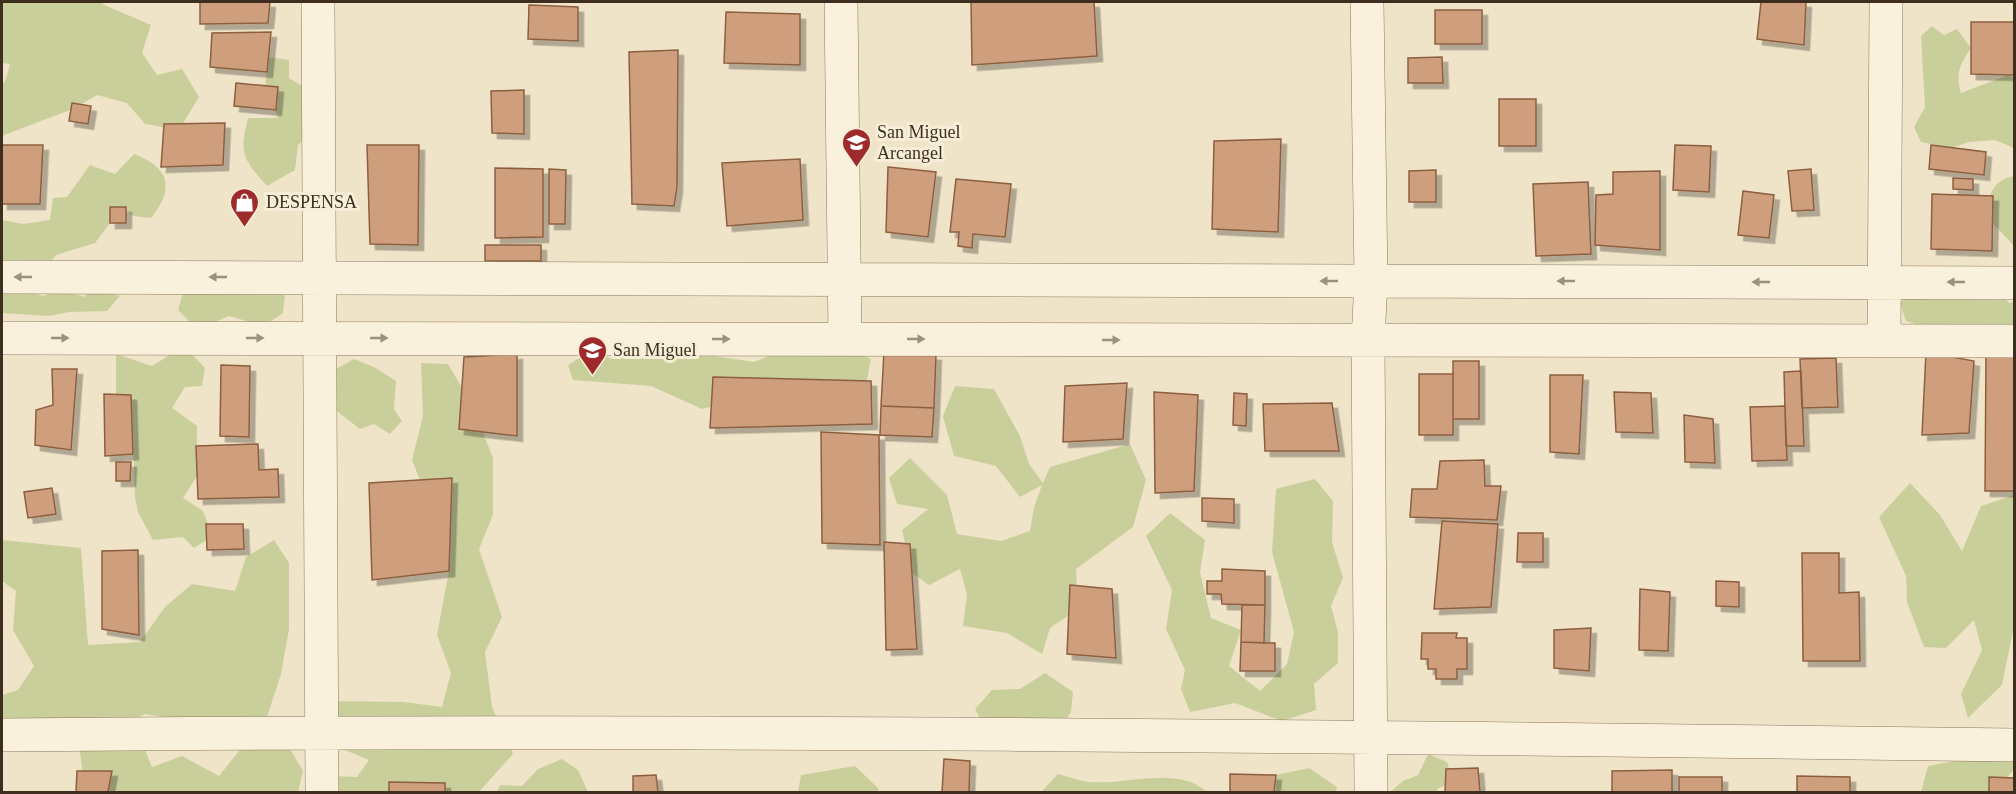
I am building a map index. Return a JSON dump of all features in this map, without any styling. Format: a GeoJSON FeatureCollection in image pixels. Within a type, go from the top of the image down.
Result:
{"type":"FeatureCollection","features":[{"type":"Feature","properties":{"kind":"street"},"geometry":{"type":"LineString","coordinates":[[318,2],[322,792]]}},
{"type":"Feature","properties":{"kind":"street"},"geometry":{"type":"LineString","coordinates":[[841,2],[845,339]]}},
{"type":"Feature","properties":{"kind":"street"},"geometry":{"type":"LineString","coordinates":[[1367,2],[1371,281],[1368,340],[1371,792]]}},
{"type":"Feature","properties":{"kind":"street"},"geometry":{"type":"LineString","coordinates":[[1884,341],[1886,2]]}},
{"type":"Feature","properties":{"kind":"street"},"geometry":{"type":"LineString","coordinates":[[2,276],[2014,283]]}},
{"type":"Feature","properties":{"kind":"street"},"geometry":{"type":"LineString","coordinates":[[2,338],[2014,341]]}},
{"type":"Feature","properties":{"kind":"street"},"geometry":{"type":"LineString","coordinates":[[2,735],[322,732],[1370,736],[2014,745]]}},
{"type":"Feature","properties":{"kind":"green space"},"geometry":{"type":"Polygon","coordinates":[[[2,2],[106,2],[102,4],[151,25],[142,53],[157,75],[182,69],[199,97],[179,130],[145,124],[127,103],[97,95],[75,108],[2,136],[2,83],[5,82],[10,64],[2,63],[2,2]]]}},
{"type":"Feature","properties":{"kind":"green space"},"geometry":{"type":"Polygon","coordinates":[[[1932,26],[1944,35],[1957,29],[1971,48],[1960,69],[1958,80],[1961,93],[2008,75],[2014,79],[2014,148],[1995,140],[1969,142],[1951,148],[1921,142],[1914,127],[1925,107],[1921,36],[1932,26]]]}},
{"type":"Feature","properties":{"kind":"green space"},"geometry":{"type":"Polygon","coordinates":[[[269,57],[289,60],[289,78],[315,94],[312,132],[298,145],[295,170],[267,186],[248,162],[244,140],[248,118],[278,118],[265,86],[269,57]]]}},
{"type":"Feature","properties":{"kind":"green space"},"geometry":{"type":"Polygon","coordinates":[[[134,154],[155,166],[162,172],[165,180],[164,197],[151,218],[133,216],[122,207],[95,243],[56,255],[44,271],[2,277],[2,220],[23,224],[50,220],[53,198],[67,197],[90,165],[115,174],[134,154]]]}},
{"type":"Feature","properties":{"kind":"green space"},"geometry":{"type":"Polygon","coordinates":[[[2014,176],[2014,246],[1985,215],[1990,195],[1996,185],[2014,176]]]}},
{"type":"Feature","properties":{"kind":"green space"},"geometry":{"type":"Polygon","coordinates":[[[95,287],[120,296],[107,311],[69,312],[49,316],[2,313],[2,293],[21,289],[43,296],[62,290],[84,297],[95,287]]]}},
{"type":"Feature","properties":{"kind":"green space"},"geometry":{"type":"Polygon","coordinates":[[[1990,289],[2010,303],[2014,302],[2014,333],[1922,326],[1906,321],[1900,303],[1913,290],[1935,300],[1947,291],[1990,289]]]}},
{"type":"Feature","properties":{"kind":"green space"},"geometry":{"type":"Polygon","coordinates":[[[183,293],[285,294],[283,313],[264,326],[229,316],[213,323],[190,322],[178,310],[183,293]]]}},
{"type":"Feature","properties":{"kind":"green space"},"geometry":{"type":"Polygon","coordinates":[[[657,325],[693,328],[714,356],[754,362],[784,350],[845,346],[871,359],[865,390],[756,394],[702,409],[651,386],[573,380],[568,365],[592,350],[612,359],[648,356],[657,325]]]}},
{"type":"Feature","properties":{"kind":"green space"},"geometry":{"type":"Polygon","coordinates":[[[184,346],[205,368],[202,386],[185,387],[172,408],[197,426],[197,476],[183,498],[203,511],[213,536],[194,548],[183,537],[153,540],[138,512],[135,497],[133,439],[116,394],[116,354],[152,366],[184,346]]]}},
{"type":"Feature","properties":{"kind":"green space"},"geometry":{"type":"Polygon","coordinates":[[[354,359],[374,367],[396,381],[394,409],[402,421],[390,434],[374,424],[360,429],[329,405],[336,369],[354,359]]]}},
{"type":"Feature","properties":{"kind":"green space"},"geometry":{"type":"Polygon","coordinates":[[[421,363],[448,364],[472,405],[493,458],[493,515],[479,549],[502,617],[485,652],[492,707],[513,754],[479,792],[436,792],[410,785],[407,792],[325,792],[333,776],[357,777],[369,760],[328,743],[330,701],[404,702],[442,707],[451,673],[437,635],[449,571],[430,505],[412,460],[423,416],[421,363]]]}},
{"type":"Feature","properties":{"kind":"green space"},"geometry":{"type":"Polygon","coordinates":[[[955,386],[994,389],[1020,436],[1029,464],[1043,483],[1050,467],[1130,444],[1146,480],[1133,527],[1076,569],[1078,609],[1050,628],[1042,654],[1007,633],[963,626],[967,594],[960,569],[929,585],[912,573],[902,530],[928,509],[897,504],[889,478],[910,458],[947,495],[957,534],[1001,541],[1030,531],[1034,507],[1042,485],[1020,497],[996,466],[954,456],[943,416],[955,386]]]}},
{"type":"Feature","properties":{"kind":"green space"},"geometry":{"type":"Polygon","coordinates":[[[1315,479],[1333,501],[1332,542],[1343,578],[1331,606],[1338,632],[1338,663],[1314,684],[1316,710],[1282,721],[1235,703],[1190,712],[1181,689],[1185,670],[1166,629],[1172,590],[1146,536],[1170,513],[1205,540],[1200,572],[1211,618],[1241,630],[1229,666],[1260,691],[1287,664],[1294,632],[1272,552],[1276,489],[1315,479]]]}},
{"type":"Feature","properties":{"kind":"green space"},"geometry":{"type":"Polygon","coordinates":[[[1910,483],[1940,515],[1962,551],[1981,506],[2014,495],[2014,626],[2002,685],[1968,718],[1961,694],[1982,650],[1974,620],[1946,648],[1924,647],[1907,602],[1906,576],[1879,517],[1910,483]]]}},
{"type":"Feature","properties":{"kind":"green space"},"geometry":{"type":"Polygon","coordinates":[[[2,540],[81,548],[88,645],[140,642],[165,607],[192,584],[235,591],[246,557],[274,540],[289,563],[289,629],[281,674],[266,720],[200,723],[145,714],[96,736],[2,729],[2,695],[18,690],[34,666],[13,630],[16,591],[2,581],[2,540]]]}},
{"type":"Feature","properties":{"kind":"green space"},"geometry":{"type":"Polygon","coordinates":[[[1045,673],[1073,692],[1071,712],[1056,735],[989,735],[975,709],[992,690],[1020,689],[1045,673]]]}},
{"type":"Feature","properties":{"kind":"green space"},"geometry":{"type":"Polygon","coordinates":[[[79,744],[143,745],[152,767],[182,756],[219,776],[243,746],[289,747],[303,771],[298,792],[85,791],[79,744]]]}},
{"type":"Feature","properties":{"kind":"green space"},"geometry":{"type":"Polygon","coordinates":[[[2014,750],[2014,770],[1993,792],[1921,792],[1928,766],[2014,750]]]}},
{"type":"Feature","properties":{"kind":"green space"},"geometry":{"type":"Polygon","coordinates":[[[1428,754],[1447,762],[1453,782],[1437,789],[1438,792],[1390,792],[1403,781],[1418,775],[1428,754]]]}},
{"type":"Feature","properties":{"kind":"green space"},"geometry":{"type":"Polygon","coordinates":[[[562,759],[578,770],[588,792],[497,792],[500,785],[522,786],[538,769],[562,759]]]}},
{"type":"Feature","properties":{"kind":"green space"},"geometry":{"type":"Polygon","coordinates":[[[855,766],[879,789],[878,792],[798,792],[801,775],[855,766]]]}},
{"type":"Feature","properties":{"kind":"green space"},"geometry":{"type":"Polygon","coordinates":[[[1309,768],[1337,787],[1336,792],[1276,792],[1276,775],[1309,768]]]}},
{"type":"Feature","properties":{"kind":"green space"},"geometry":{"type":"Polygon","coordinates":[[[1058,774],[1090,782],[1151,778],[1181,779],[1207,792],[1041,792],[1058,774]]]}},
{"type":"Feature","properties":{"kind":"building"},"geometry":{"type":"Polygon","coordinates":[[[200,2],[270,2],[268,23],[200,24],[200,2]]]}},
{"type":"Feature","properties":{"kind":"building"},"geometry":{"type":"Polygon","coordinates":[[[971,2],[1094,2],[1097,56],[972,65],[971,2]]]}},
{"type":"Feature","properties":{"kind":"building"},"geometry":{"type":"Polygon","coordinates":[[[1761,2],[1806,2],[1804,45],[1757,39],[1761,2]]]}},
{"type":"Feature","properties":{"kind":"building"},"geometry":{"type":"Polygon","coordinates":[[[529,5],[578,7],[578,41],[528,39],[529,5]]]}},
{"type":"Feature","properties":{"kind":"building"},"geometry":{"type":"Polygon","coordinates":[[[1435,10],[1482,10],[1482,44],[1435,44],[1435,10]]]}},
{"type":"Feature","properties":{"kind":"building"},"geometry":{"type":"Polygon","coordinates":[[[726,12],[800,14],[800,65],[724,63],[726,12]]]}},
{"type":"Feature","properties":{"kind":"building"},"geometry":{"type":"Polygon","coordinates":[[[1971,22],[2014,22],[2014,75],[1971,74],[1971,22]]]}},
{"type":"Feature","properties":{"kind":"building"},"geometry":{"type":"Polygon","coordinates":[[[271,32],[267,72],[210,67],[212,33],[271,32]]]}},
{"type":"Feature","properties":{"kind":"building"},"geometry":{"type":"Polygon","coordinates":[[[678,50],[677,187],[674,206],[632,204],[629,52],[678,50]]]}},
{"type":"Feature","properties":{"kind":"building"},"geometry":{"type":"Polygon","coordinates":[[[1442,57],[1443,83],[1408,83],[1408,58],[1442,57]]]}},
{"type":"Feature","properties":{"kind":"building"},"geometry":{"type":"Polygon","coordinates":[[[236,83],[278,87],[276,110],[234,106],[236,83]]]}},
{"type":"Feature","properties":{"kind":"building"},"geometry":{"type":"Polygon","coordinates":[[[524,90],[524,134],[492,133],[491,91],[524,90]]]}},
{"type":"Feature","properties":{"kind":"building"},"geometry":{"type":"Polygon","coordinates":[[[1499,99],[1536,99],[1536,146],[1499,146],[1499,99]]]}},
{"type":"Feature","properties":{"kind":"building"},"geometry":{"type":"Polygon","coordinates":[[[72,103],[91,106],[88,124],[69,121],[72,103]]]}},
{"type":"Feature","properties":{"kind":"building"},"geometry":{"type":"Polygon","coordinates":[[[225,123],[223,165],[161,167],[164,124],[225,123]]]}},
{"type":"Feature","properties":{"kind":"building"},"geometry":{"type":"Polygon","coordinates":[[[1281,139],[1278,232],[1212,229],[1214,141],[1281,139]]]}},
{"type":"Feature","properties":{"kind":"building"},"geometry":{"type":"Polygon","coordinates":[[[2,145],[43,145],[40,204],[2,204],[2,145]]]}},
{"type":"Feature","properties":{"kind":"building"},"geometry":{"type":"Polygon","coordinates":[[[367,145],[419,145],[418,245],[370,244],[367,145]]]}},
{"type":"Feature","properties":{"kind":"building"},"geometry":{"type":"Polygon","coordinates":[[[1675,145],[1711,146],[1709,192],[1673,190],[1675,145]]]}},
{"type":"Feature","properties":{"kind":"building"},"geometry":{"type":"Polygon","coordinates":[[[1931,145],[1986,152],[1984,175],[1929,169],[1931,145]]]}},
{"type":"Feature","properties":{"kind":"building"},"geometry":{"type":"Polygon","coordinates":[[[800,159],[803,220],[727,226],[722,163],[800,159]]]}},
{"type":"Feature","properties":{"kind":"building"},"geometry":{"type":"Polygon","coordinates":[[[888,167],[936,172],[928,237],[886,232],[888,167]]]}},
{"type":"Feature","properties":{"kind":"building"},"geometry":{"type":"Polygon","coordinates":[[[495,168],[543,169],[543,237],[495,238],[495,168]]]}},
{"type":"Feature","properties":{"kind":"building"},"geometry":{"type":"Polygon","coordinates":[[[549,169],[566,170],[565,224],[549,224],[549,169]]]}},
{"type":"Feature","properties":{"kind":"building"},"geometry":{"type":"Polygon","coordinates":[[[1811,169],[1814,210],[1792,211],[1788,171],[1811,169]]]}},
{"type":"Feature","properties":{"kind":"building"},"geometry":{"type":"Polygon","coordinates":[[[1436,170],[1436,202],[1409,202],[1409,171],[1436,170]]]}},
{"type":"Feature","properties":{"kind":"building"},"geometry":{"type":"Polygon","coordinates":[[[1660,171],[1660,250],[1595,245],[1596,195],[1613,194],[1613,172],[1660,171]]]}},
{"type":"Feature","properties":{"kind":"building"},"geometry":{"type":"Polygon","coordinates":[[[1953,178],[1973,179],[1973,190],[1953,189],[1953,178]]]}},
{"type":"Feature","properties":{"kind":"building"},"geometry":{"type":"Polygon","coordinates":[[[956,179],[1011,184],[1005,237],[973,234],[972,248],[958,246],[959,232],[950,232],[956,179]]]}},
{"type":"Feature","properties":{"kind":"building"},"geometry":{"type":"Polygon","coordinates":[[[1588,182],[1591,254],[1536,256],[1533,184],[1588,182]]]}},
{"type":"Feature","properties":{"kind":"building"},"geometry":{"type":"Polygon","coordinates":[[[1743,191],[1774,195],[1769,238],[1738,235],[1743,191]]]}},
{"type":"Feature","properties":{"kind":"building"},"geometry":{"type":"Polygon","coordinates":[[[1932,194],[1993,196],[1992,251],[1931,249],[1932,194]]]}},
{"type":"Feature","properties":{"kind":"building"},"geometry":{"type":"Polygon","coordinates":[[[110,207],[126,207],[126,223],[110,223],[110,207]]]}},
{"type":"Feature","properties":{"kind":"building"},"geometry":{"type":"Polygon","coordinates":[[[485,245],[541,245],[541,261],[485,261],[485,245]]]}},
{"type":"Feature","properties":{"kind":"building"},"geometry":{"type":"Polygon","coordinates":[[[884,352],[936,355],[934,408],[881,406],[884,352]]]}},
{"type":"Feature","properties":{"kind":"building"},"geometry":{"type":"Polygon","coordinates":[[[1926,352],[1974,361],[1969,433],[1922,435],[1926,352]]]}},
{"type":"Feature","properties":{"kind":"building"},"geometry":{"type":"Polygon","coordinates":[[[517,354],[517,436],[459,429],[464,357],[517,354]]]}},
{"type":"Feature","properties":{"kind":"building"},"geometry":{"type":"Polygon","coordinates":[[[1986,354],[2014,354],[2014,491],[1985,491],[1986,354]]]}},
{"type":"Feature","properties":{"kind":"building"},"geometry":{"type":"Polygon","coordinates":[[[1836,358],[1838,407],[1802,408],[1800,359],[1836,358]]]}},
{"type":"Feature","properties":{"kind":"building"},"geometry":{"type":"Polygon","coordinates":[[[1453,361],[1479,361],[1479,419],[1453,419],[1453,361]]]}},
{"type":"Feature","properties":{"kind":"building"},"geometry":{"type":"Polygon","coordinates":[[[221,365],[250,366],[249,437],[220,436],[221,365]]]}},
{"type":"Feature","properties":{"kind":"building"},"geometry":{"type":"Polygon","coordinates":[[[52,369],[77,369],[71,450],[35,445],[36,410],[53,405],[52,369]]]}},
{"type":"Feature","properties":{"kind":"building"},"geometry":{"type":"Polygon","coordinates":[[[1801,371],[1804,446],[1786,446],[1784,372],[1801,371]]]}},
{"type":"Feature","properties":{"kind":"building"},"geometry":{"type":"Polygon","coordinates":[[[1419,374],[1453,374],[1453,435],[1419,435],[1419,374]]]}},
{"type":"Feature","properties":{"kind":"building"},"geometry":{"type":"Polygon","coordinates":[[[1550,375],[1583,375],[1579,454],[1550,452],[1550,375]]]}},
{"type":"Feature","properties":{"kind":"building"},"geometry":{"type":"Polygon","coordinates":[[[713,377],[871,381],[872,424],[710,428],[713,377]]]}},
{"type":"Feature","properties":{"kind":"building"},"geometry":{"type":"Polygon","coordinates":[[[1127,383],[1123,439],[1063,442],[1065,386],[1127,383]]]}},
{"type":"Feature","properties":{"kind":"building"},"geometry":{"type":"Polygon","coordinates":[[[1154,392],[1198,395],[1194,491],[1155,493],[1154,392]]]}},
{"type":"Feature","properties":{"kind":"building"},"geometry":{"type":"Polygon","coordinates":[[[1614,392],[1651,393],[1653,433],[1616,432],[1614,392]]]}},
{"type":"Feature","properties":{"kind":"building"},"geometry":{"type":"Polygon","coordinates":[[[1234,393],[1247,394],[1246,426],[1233,425],[1234,393]]]}},
{"type":"Feature","properties":{"kind":"building"},"geometry":{"type":"Polygon","coordinates":[[[104,394],[131,395],[133,454],[105,456],[104,394]]]}},
{"type":"Feature","properties":{"kind":"building"},"geometry":{"type":"Polygon","coordinates":[[[1332,403],[1339,451],[1265,451],[1263,404],[1332,403]]]}},
{"type":"Feature","properties":{"kind":"building"},"geometry":{"type":"Polygon","coordinates":[[[881,406],[934,408],[932,437],[880,435],[881,406]]]}},
{"type":"Feature","properties":{"kind":"building"},"geometry":{"type":"Polygon","coordinates":[[[1785,406],[1787,460],[1752,461],[1750,407],[1785,406]]]}},
{"type":"Feature","properties":{"kind":"building"},"geometry":{"type":"Polygon","coordinates":[[[1684,415],[1713,419],[1715,463],[1685,462],[1684,415]]]}},
{"type":"Feature","properties":{"kind":"building"},"geometry":{"type":"Polygon","coordinates":[[[821,432],[879,435],[880,545],[822,543],[821,432]]]}},
{"type":"Feature","properties":{"kind":"building"},"geometry":{"type":"Polygon","coordinates":[[[258,444],[259,470],[278,469],[279,497],[198,499],[196,446],[258,444]]]}},
{"type":"Feature","properties":{"kind":"building"},"geometry":{"type":"Polygon","coordinates":[[[1484,460],[1485,486],[1501,486],[1497,520],[1410,517],[1412,489],[1437,489],[1440,461],[1484,460]]]}},
{"type":"Feature","properties":{"kind":"building"},"geometry":{"type":"Polygon","coordinates":[[[116,462],[131,462],[130,481],[116,481],[116,462]]]}},
{"type":"Feature","properties":{"kind":"building"},"geometry":{"type":"Polygon","coordinates":[[[452,478],[449,571],[372,580],[369,483],[452,478]]]}},
{"type":"Feature","properties":{"kind":"building"},"geometry":{"type":"Polygon","coordinates":[[[52,488],[56,514],[28,518],[24,492],[52,488]]]}},
{"type":"Feature","properties":{"kind":"building"},"geometry":{"type":"Polygon","coordinates":[[[1202,498],[1234,499],[1234,523],[1202,521],[1202,498]]]}},
{"type":"Feature","properties":{"kind":"building"},"geometry":{"type":"Polygon","coordinates":[[[1442,521],[1498,524],[1491,607],[1434,609],[1442,521]]]}},
{"type":"Feature","properties":{"kind":"building"},"geometry":{"type":"Polygon","coordinates":[[[206,524],[243,524],[244,549],[207,550],[206,524]]]}},
{"type":"Feature","properties":{"kind":"building"},"geometry":{"type":"Polygon","coordinates":[[[1518,533],[1543,533],[1543,562],[1517,562],[1518,533]]]}},
{"type":"Feature","properties":{"kind":"building"},"geometry":{"type":"Polygon","coordinates":[[[884,542],[910,544],[917,649],[886,650],[884,542]]]}},
{"type":"Feature","properties":{"kind":"building"},"geometry":{"type":"Polygon","coordinates":[[[138,550],[139,635],[102,629],[102,551],[138,550]]]}},
{"type":"Feature","properties":{"kind":"building"},"geometry":{"type":"Polygon","coordinates":[[[1802,553],[1839,553],[1839,593],[1859,592],[1860,661],[1803,661],[1802,553]]]}},
{"type":"Feature","properties":{"kind":"building"},"geometry":{"type":"Polygon","coordinates":[[[1222,569],[1265,571],[1265,605],[1222,604],[1221,594],[1207,594],[1207,581],[1222,581],[1222,569]]]}},
{"type":"Feature","properties":{"kind":"building"},"geometry":{"type":"Polygon","coordinates":[[[1716,581],[1739,582],[1739,607],[1716,606],[1716,581]]]}},
{"type":"Feature","properties":{"kind":"building"},"geometry":{"type":"Polygon","coordinates":[[[1070,585],[1112,589],[1116,658],[1067,654],[1070,585]]]}},
{"type":"Feature","properties":{"kind":"building"},"geometry":{"type":"Polygon","coordinates":[[[1640,589],[1670,592],[1668,651],[1639,650],[1640,589]]]}},
{"type":"Feature","properties":{"kind":"building"},"geometry":{"type":"Polygon","coordinates":[[[1242,605],[1265,605],[1264,643],[1241,642],[1242,605]]]}},
{"type":"Feature","properties":{"kind":"building"},"geometry":{"type":"Polygon","coordinates":[[[1591,628],[1589,671],[1554,668],[1554,630],[1591,628]]]}},
{"type":"Feature","properties":{"kind":"building"},"geometry":{"type":"Polygon","coordinates":[[[1422,633],[1457,633],[1456,638],[1467,638],[1467,669],[1457,669],[1457,679],[1436,679],[1436,669],[1428,669],[1428,659],[1421,659],[1422,633]]]}},
{"type":"Feature","properties":{"kind":"building"},"geometry":{"type":"Polygon","coordinates":[[[1241,642],[1275,643],[1275,671],[1240,671],[1241,642]]]}},
{"type":"Feature","properties":{"kind":"building"},"geometry":{"type":"Polygon","coordinates":[[[944,759],[970,761],[969,792],[942,792],[944,759]]]}},
{"type":"Feature","properties":{"kind":"building"},"geometry":{"type":"Polygon","coordinates":[[[1478,768],[1480,792],[1445,792],[1446,769],[1478,768]]]}},
{"type":"Feature","properties":{"kind":"building"},"geometry":{"type":"Polygon","coordinates":[[[1672,770],[1672,792],[1612,792],[1612,771],[1672,770]]]}},
{"type":"Feature","properties":{"kind":"building"},"geometry":{"type":"Polygon","coordinates":[[[77,771],[112,771],[108,792],[76,792],[77,771]]]}},
{"type":"Feature","properties":{"kind":"building"},"geometry":{"type":"Polygon","coordinates":[[[1230,774],[1276,775],[1274,792],[1230,792],[1230,774]]]}},
{"type":"Feature","properties":{"kind":"building"},"geometry":{"type":"Polygon","coordinates":[[[656,775],[658,792],[633,792],[633,776],[656,775]]]}},
{"type":"Feature","properties":{"kind":"building"},"geometry":{"type":"Polygon","coordinates":[[[1797,776],[1850,777],[1850,792],[1797,792],[1797,776]]]}},
{"type":"Feature","properties":{"kind":"building"},"geometry":{"type":"Polygon","coordinates":[[[1679,777],[1722,777],[1722,792],[1679,792],[1679,777]]]}},
{"type":"Feature","properties":{"kind":"building"},"geometry":{"type":"Polygon","coordinates":[[[1989,777],[2014,778],[2014,792],[1989,792],[1989,777]]]}},
{"type":"Feature","properties":{"kind":"building"},"geometry":{"type":"Polygon","coordinates":[[[389,782],[445,783],[445,792],[389,792],[389,782]]]}},
{"type":"Feature","properties":{"kind":"place","name":"San Miguel Arcangel"},"geometry":{"type":"Point","coordinates":[856,168]}},
{"type":"Feature","properties":{"kind":"place","name":"DESPENSA"},"geometry":{"type":"Point","coordinates":[245,228]}},
{"type":"Feature","properties":{"kind":"place","name":"San Miguel"},"geometry":{"type":"Point","coordinates":[592,376]}}]}
